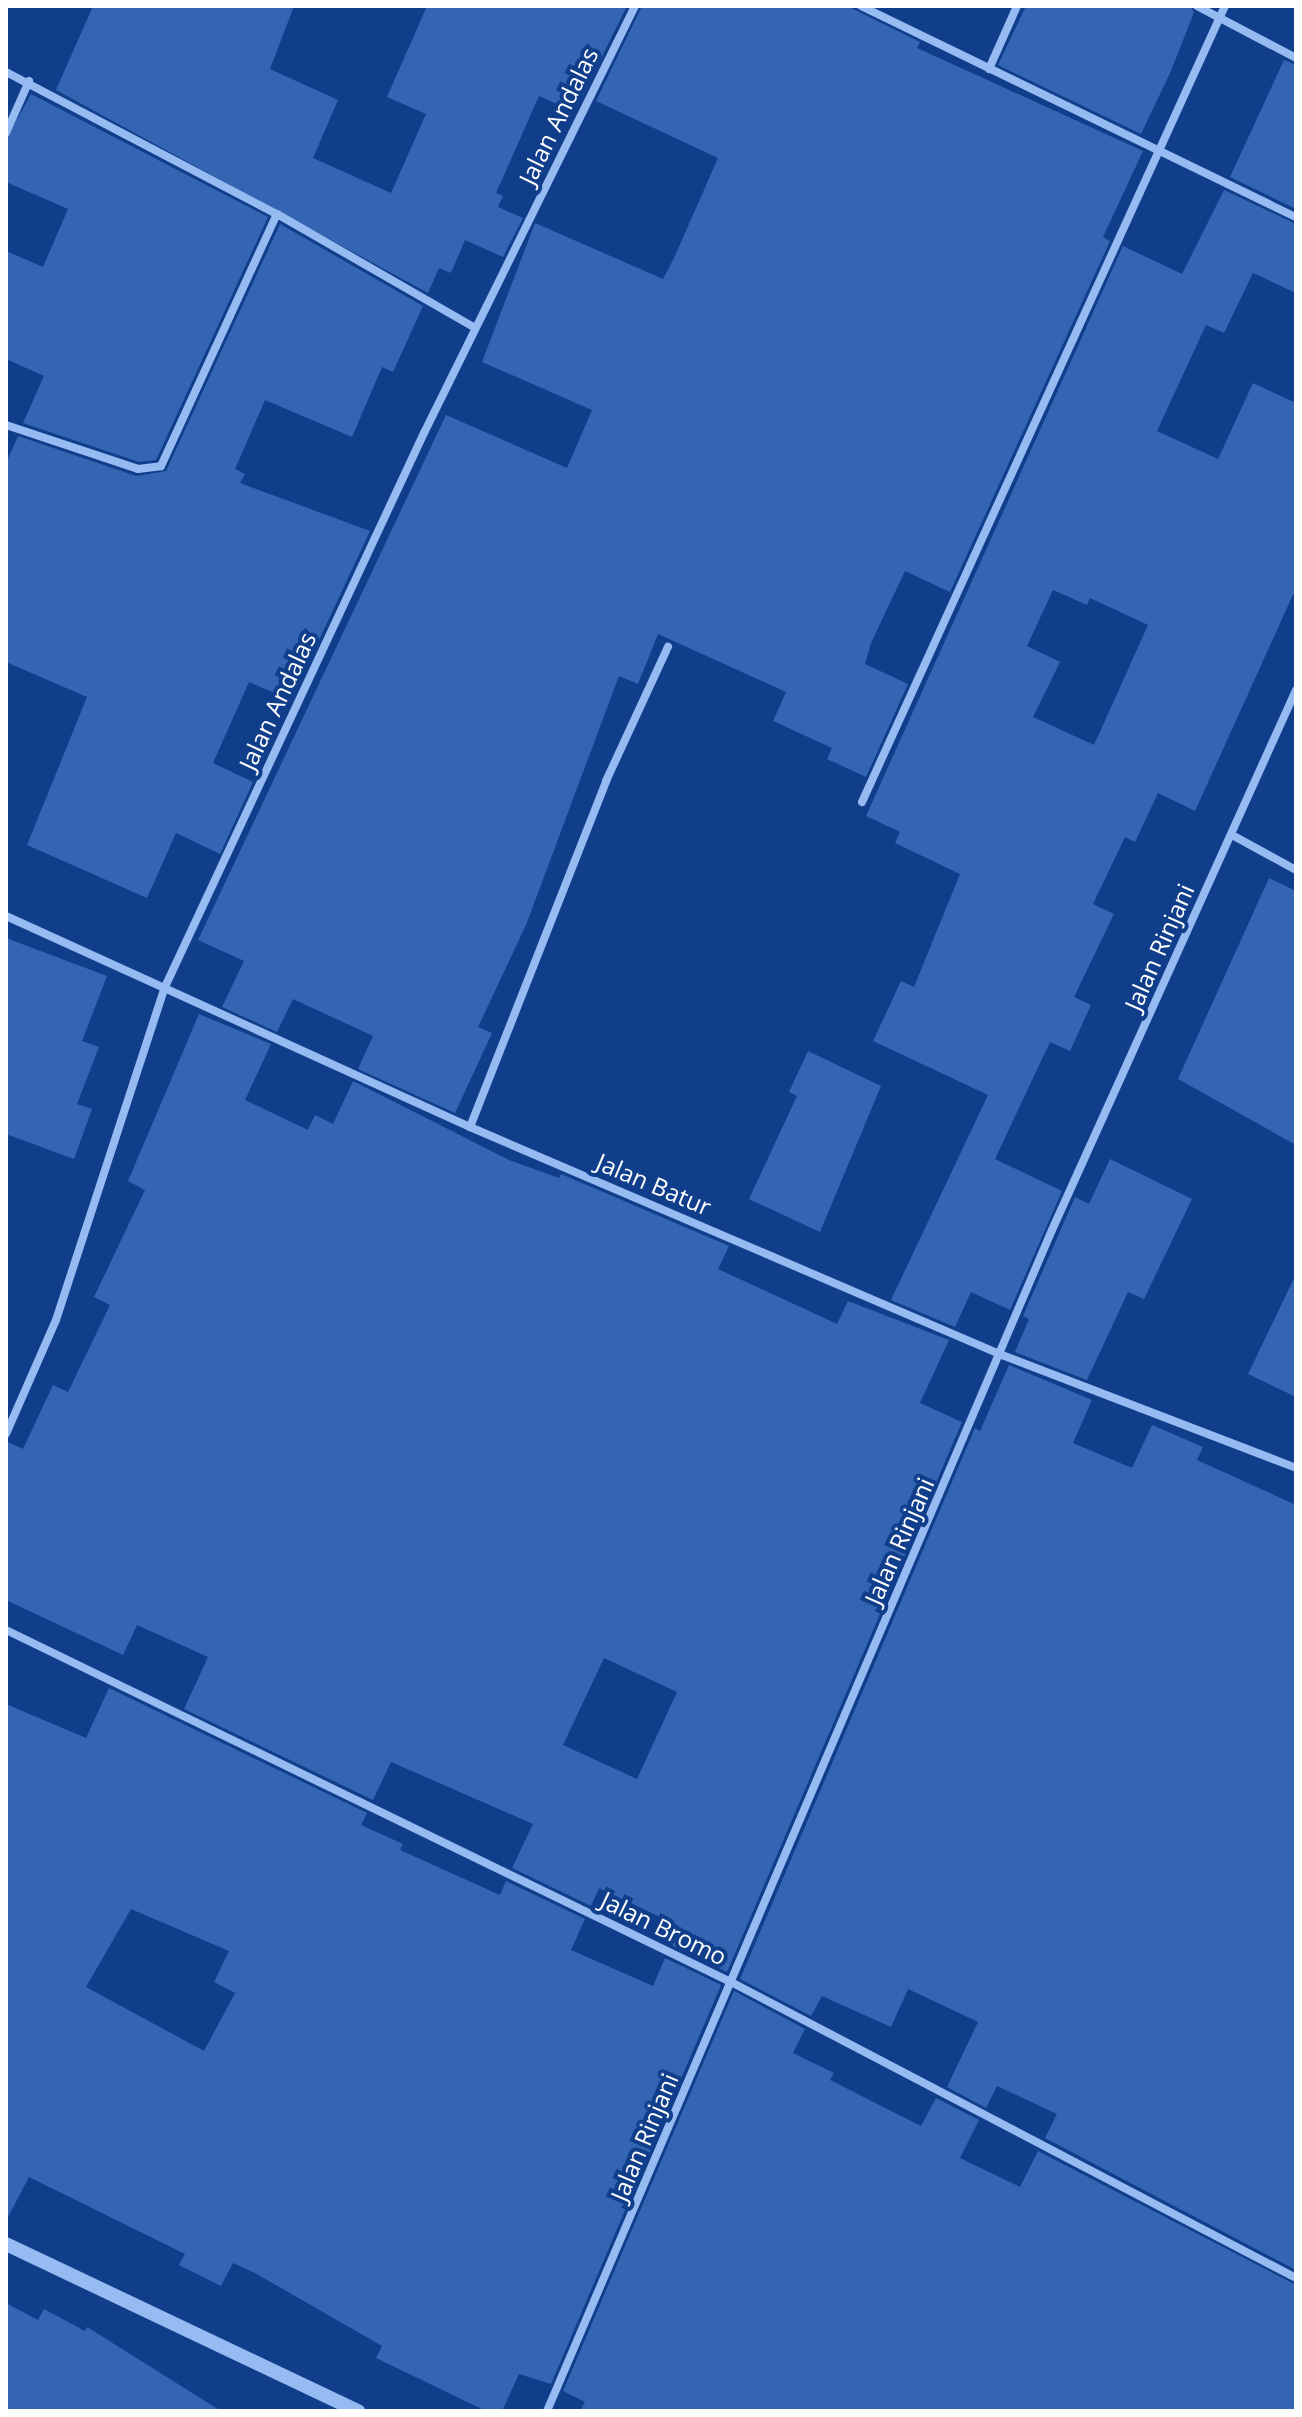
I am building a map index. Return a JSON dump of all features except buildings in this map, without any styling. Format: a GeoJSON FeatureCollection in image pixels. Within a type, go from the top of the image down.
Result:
{"type":"FeatureCollection","features":[{"type":"Feature","properties":{"kind":"street","name":"Jalan Andalas"},"geometry":{"type":"LineString","coordinates":[[6,1434],[56,1320],[164,989],[475,328],[635,6]]}},
{"type":"Feature","properties":{"kind":"street"},"geometry":{"type":"LineString","coordinates":[[861,6],[1162,155],[1296,217]]}},
{"type":"Feature","properties":{"kind":"street"},"geometry":{"type":"LineString","coordinates":[[989,69],[1017,6]]}},
{"type":"Feature","properties":{"kind":"street"},"geometry":{"type":"LineString","coordinates":[[1197,6],[1296,58]]}},
{"type":"Feature","properties":{"kind":"street"},"geometry":{"type":"LineString","coordinates":[[862,802],[1162,155],[1225,6]]}},
{"type":"Feature","properties":{"kind":"street"},"geometry":{"type":"LineString","coordinates":[[6,72],[29,81],[277,214],[475,328]]}},
{"type":"Feature","properties":{"kind":"street"},"geometry":{"type":"LineString","coordinates":[[6,133],[29,81]]}},
{"type":"Feature","properties":{"kind":"street"},"geometry":{"type":"LineString","coordinates":[[6,425],[138,469],[161,466],[277,214]]}},
{"type":"Feature","properties":{"kind":"street"},"geometry":{"type":"LineString","coordinates":[[470,1127],[606,781],[668,647]]}},
{"type":"Feature","properties":{"kind":"street","name":"Jalan Rinjani"},"geometry":{"type":"LineString","coordinates":[[547,2411],[1002,1355],[1296,690]]}},
{"type":"Feature","properties":{"kind":"street"},"geometry":{"type":"LineString","coordinates":[[1232,835],[1296,870]]}},
{"type":"Feature","properties":{"kind":"street","name":"Jalan Batur"},"geometry":{"type":"LineString","coordinates":[[6,916],[470,1127],[1002,1355],[1296,1468]]}},
{"type":"Feature","properties":{"kind":"street","name":"Jalan Bromo"},"geometry":{"type":"LineString","coordinates":[[6,1630],[731,1982],[1296,2278]]}},
{"type":"Feature","properties":{"kind":"street"},"geometry":{"type":"LineString","coordinates":[[6,2244],[358,2411]]}}]}
